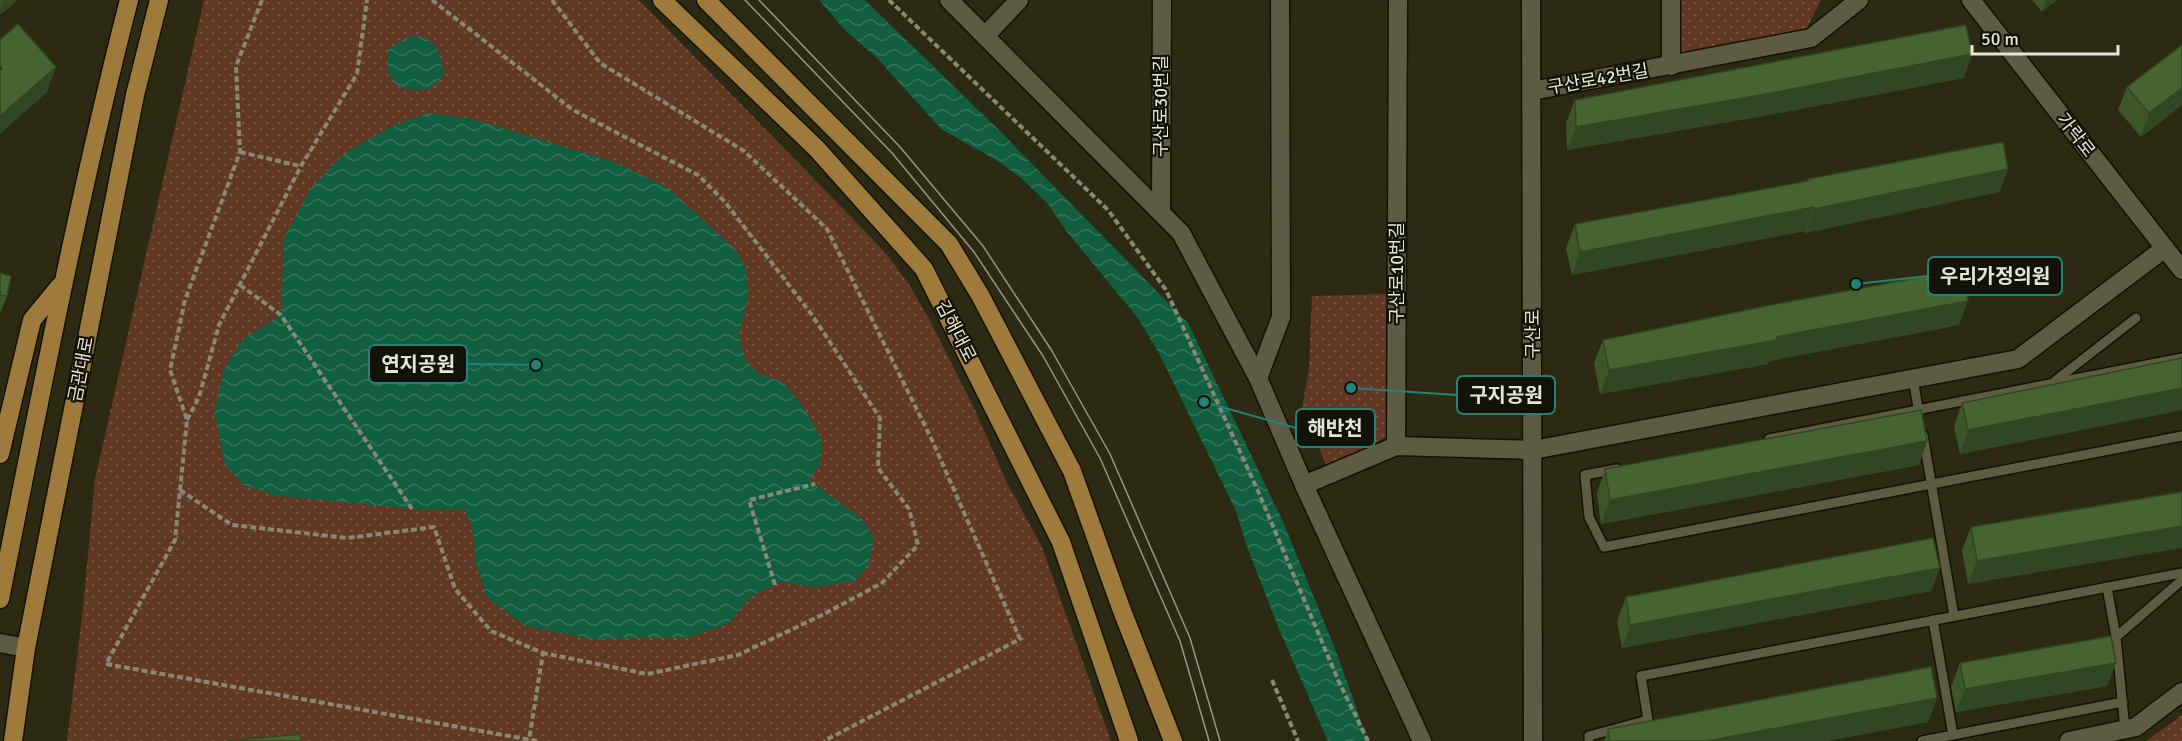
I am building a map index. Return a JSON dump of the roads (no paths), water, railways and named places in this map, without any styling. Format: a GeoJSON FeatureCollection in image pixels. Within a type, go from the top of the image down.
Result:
{"type":"FeatureCollection","features":[{"type":"Feature","properties":{"kind":"main road","name":"금관대로"},"geometry":{"type":"LineString","coordinates":[[0,599],[63,282],[103,100],[129,0]]}},
{"type":"Feature","properties":{"kind":"main road","name":"금관대로"},"geometry":{"type":"LineString","coordinates":[[13,741],[26,648],[135,95],[159,0]]}},
{"type":"Feature","properties":{"kind":"main road","name":"김해대로"},"geometry":{"type":"LineString","coordinates":[[662,0],[817,149],[924,269],[1061,542],[1129,741]]}},
{"type":"Feature","properties":{"kind":"main road","name":"김해대로"},"geometry":{"type":"LineString","coordinates":[[706,0],[949,244],[981,295],[1072,471],[1121,608],[1173,741]]}},
{"type":"Feature","properties":{"kind":"main road"},"geometry":{"type":"LineString","coordinates":[[0,454],[32,320],[63,282]]}},
{"type":"Feature","properties":{"kind":"street"},"geometry":{"type":"LineString","coordinates":[[949,0],[1181,233],[1258,378],[1304,485],[1422,741]]}},
{"type":"Feature","properties":{"kind":"street"},"geometry":{"type":"LineString","coordinates":[[985,36],[1019,0]]}},
{"type":"Feature","properties":{"kind":"street","name":"구산로30번길"},"geometry":{"type":"LineString","coordinates":[[1161,211],[1162,0]]}},
{"type":"Feature","properties":{"kind":"street"},"geometry":{"type":"LineString","coordinates":[[1258,378],[1281,317],[1280,0]]}},
{"type":"Feature","properties":{"kind":"street","name":"구산로10번길"},"geometry":{"type":"LineString","coordinates":[[1396,446],[1398,0]]}},
{"type":"Feature","properties":{"kind":"street","name":"구산로"},"geometry":{"type":"LineString","coordinates":[[1531,0],[1533,741]]}},
{"type":"Feature","properties":{"kind":"street","name":"구산로42번길"},"geometry":{"type":"LineString","coordinates":[[1532,91],[1671,66],[1671,0]]}},
{"type":"Feature","properties":{"kind":"street"},"geometry":{"type":"LineString","coordinates":[[1671,66],[1811,38],[1838,6],[1859,0]]}},
{"type":"Feature","properties":{"kind":"street","name":"가락로"},"geometry":{"type":"LineString","coordinates":[[1971,0],[2182,270]]}},
{"type":"Feature","properties":{"kind":"street"},"geometry":{"type":"LineString","coordinates":[[1304,485],[1396,446],[1533,450],[2018,359],[2165,248]]}},
{"type":"Feature","properties":{"kind":"street"},"geometry":{"type":"LineString","coordinates":[[0,643],[26,648]]}},
{"type":"Feature","properties":{"kind":"street"},"geometry":{"type":"LineString","coordinates":[[2069,741],[2136,727],[2182,692]]}},
{"type":"Feature","properties":{"kind":"lane"},"geometry":{"type":"LineString","coordinates":[[2053,383],[2136,318]]}},
{"type":"Feature","properties":{"kind":"lane"},"geometry":{"type":"LineString","coordinates":[[1757,441],[2182,358]]}},
{"type":"Feature","properties":{"kind":"lane"},"geometry":{"type":"LineString","coordinates":[[1913,379],[1954,616]]}},
{"type":"Feature","properties":{"kind":"lane"},"geometry":{"type":"LineString","coordinates":[[1631,466],[1585,475],[1589,517],[1604,547],[1933,486],[2182,436]]}},
{"type":"Feature","properties":{"kind":"lane"},"geometry":{"type":"LineString","coordinates":[[1589,741],[1589,736],[1648,720],[1641,676],[2182,573]]}},
{"type":"Feature","properties":{"kind":"lane"},"geometry":{"type":"LineString","coordinates":[[2116,637],[2182,580]]}},
{"type":"Feature","properties":{"kind":"lane"},"geometry":{"type":"LineString","coordinates":[[2107,587],[2116,637],[2125,730]]}},
{"type":"Feature","properties":{"kind":"lane"},"geometry":{"type":"LineString","coordinates":[[1933,620],[1953,735]]}},
{"type":"Feature","properties":{"kind":"lane"},"geometry":{"type":"LineString","coordinates":[[1922,741],[2123,702]]}},
{"type":"Feature","properties":{"kind":"water"},"geometry":{"type":"Polygon","coordinates":[[[819,0],[865,0],[998,129],[1188,323],[1284,524],[1336,651],[1368,741],[1328,741],[1279,629],[1247,547],[1236,511],[1160,355],[1138,318],[1067,232],[1048,204],[1020,177],[996,160],[941,129],[877,58],[844,29],[819,0]]]}},
{"type":"Feature","properties":{"kind":"water"},"geometry":{"type":"Polygon","coordinates":[[[419,36],[428,39],[439,52],[444,75],[433,86],[424,90],[399,87],[387,72],[388,50],[407,37],[419,36]]]}},
{"type":"Feature","properties":{"kind":"water"},"geometry":{"type":"Polygon","coordinates":[[[427,113],[469,118],[612,161],[668,188],[736,250],[746,268],[748,298],[739,335],[745,359],[757,373],[784,383],[805,409],[822,440],[820,463],[809,480],[862,519],[874,538],[869,564],[855,581],[817,587],[781,582],[751,596],[729,623],[690,637],[591,639],[525,626],[487,597],[475,560],[474,538],[470,521],[464,509],[412,509],[273,495],[242,484],[225,464],[214,413],[224,369],[243,339],[281,315],[284,238],[311,188],[344,154],[388,128],[427,113]]]}},
{"type":"Feature","properties":{"kind":"tram line"},"geometry":{"type":"LineString","coordinates":[[745,0],[892,153],[974,252],[1043,356],[1100,458],[1180,641],[1209,741]]}},
{"type":"Feature","properties":{"kind":"tram line"},"geometry":{"type":"LineString","coordinates":[[759,0],[900,147],[983,246],[1052,351],[1110,454],[1190,638],[1220,741]]}},
{"type":"Feature","properties":{"kind":"place","name":"우리가정의원"},"geometry":{"type":"Point","coordinates":[1856,284]}},
{"type":"Feature","properties":{"kind":"place","name":"연지공원"},"geometry":{"type":"Point","coordinates":[536,365]}},
{"type":"Feature","properties":{"kind":"place","name":"구지공원"},"geometry":{"type":"Point","coordinates":[1351,388]}},
{"type":"Feature","properties":{"kind":"place","name":"해반천"},"geometry":{"type":"Point","coordinates":[1204,402]}}]}
